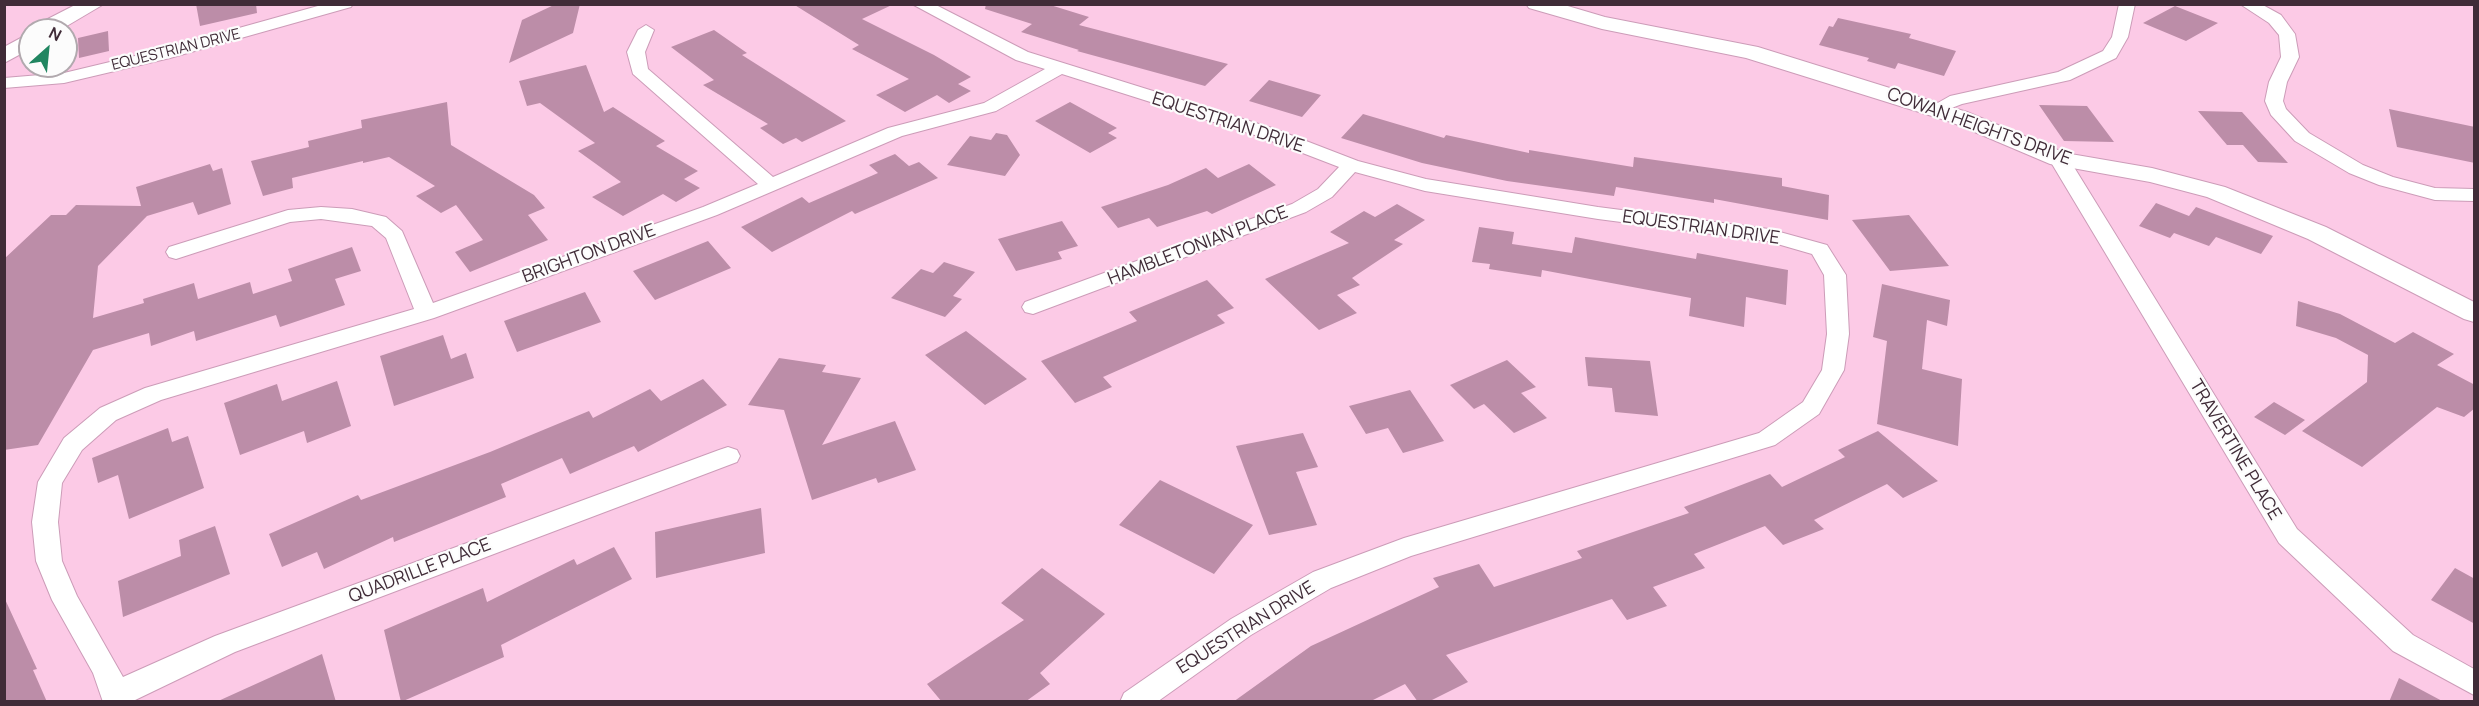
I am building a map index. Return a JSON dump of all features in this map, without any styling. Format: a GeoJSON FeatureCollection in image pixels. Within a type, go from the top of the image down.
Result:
{"type":"FeatureCollection","features":[{"type":"Feature","properties":{"kind":"street"},"geometry":{"type":"LineString","coordinates":[[68,18],[94,4]]}},
{"type":"Feature","properties":{"kind":"street","name":"EQUESTRIAN DRIVE"},"geometry":{"type":"LineString","coordinates":[[4,83],[64,78],[164,54],[345,4]]}},
{"type":"Feature","properties":{"kind":"street","name":"EQUESTRIAN DRIVE"},"geometry":{"type":"LineString","coordinates":[[920,4],[1022,56],[1224,119],[1351,165],[1425,185],[1598,213],[1769,235],[1820,250],[1835,275],[1838,334],[1833,370],[1811,408],[1767,439],[1404,548],[1322,580],[1241,627],[1134,702]]}},
{"type":"Feature","properties":{"kind":"street","name":"COWAN HEIGHTS DRIVE"},"geometry":{"type":"LineString","coordinates":[[1536,4],[1602,23],[1750,52],[1936,109],[2059,159],[2186,183],[2243,201],[2317,234],[2475,313]]}},
{"type":"Feature","properties":{"kind":"street"},"geometry":{"type":"LineString","coordinates":[[1936,109],[1956,100],[2064,76],[2110,54],[2120,37],[2127,4]]}},
{"type":"Feature","properties":{"kind":"street"},"geometry":{"type":"LineString","coordinates":[[2248,4],[2275,20],[2287,34],[2290,57],[2278,82],[2274,101],[2277,111],[2302,137],[2348,165],[2386,181],[2435,194],[2475,195]]}},
{"type":"Feature","properties":{"kind":"street"},"geometry":{"type":"LineString","coordinates":[[646,30],[636,52],[639,70],[659,90],[771,185]]}},
{"type":"Feature","properties":{"kind":"street"},"geometry":{"type":"LineString","coordinates":[[4,57],[18,47]]}},
{"type":"Feature","properties":{"kind":"street","name":"BRIGHTON DRIVE"},"geometry":{"type":"LineString","coordinates":[[116,698],[94,646],[65,600],[49,561],[45,522],[50,482],[73,444],[108,414],[153,394],[426,313],[710,211],[895,132],[990,107],[1058,69]]}},
{"type":"Feature","properties":{"kind":"street","name":"TRAVERTINE PLACE"},"geometry":{"type":"LineString","coordinates":[[2059,159],[2288,536],[2403,643],[2475,683]]}},
{"type":"Feature","properties":{"kind":"street","name":"HAMBLETONIAN PLACE"},"geometry":{"type":"LineString","coordinates":[[1033,307],[1299,208],[1325,193],[1351,165]]}},
{"type":"Feature","properties":{"kind":"street"},"geometry":{"type":"LineString","coordinates":[[176,252],[288,216],[321,213],[379,221],[395,235],[426,313]]}},
{"type":"Feature","properties":{"kind":"street","name":"QUADRILLE PLACE"},"geometry":{"type":"LineString","coordinates":[[116,698],[225,644],[728,456]]}},
{"type":"Feature","properties":{"kind":"building"},"geometry":{"type":"Polygon","coordinates":[[[196,4],[256,4],[257,13],[200,26],[196,4]]]}},
{"type":"Feature","properties":{"kind":"building"},"geometry":{"type":"Polygon","coordinates":[[[556,4],[580,4],[573,33],[509,63],[522,20],[556,4]]]}},
{"type":"Feature","properties":{"kind":"building"},"geometry":{"type":"Polygon","coordinates":[[[793,4],[894,4],[862,19],[934,55],[971,77],[958,84],[971,91],[949,103],[937,95],[905,112],[876,95],[909,79],[852,49],[859,45],[793,4]]]}},
{"type":"Feature","properties":{"kind":"building"},"geometry":{"type":"Polygon","coordinates":[[[986,4],[1047,4],[1089,17],[1079,25],[1228,64],[1205,86],[1077,51],[1079,50],[1021,32],[1032,24],[985,9],[986,4]]]}},
{"type":"Feature","properties":{"kind":"building"},"geometry":{"type":"Polygon","coordinates":[[[2175,6],[2218,23],[2186,41],[2143,23],[2175,6]]]}},
{"type":"Feature","properties":{"kind":"building"},"geometry":{"type":"Polygon","coordinates":[[[1838,18],[1911,34],[1909,38],[1956,51],[1944,76],[1898,63],[1895,69],[1867,61],[1869,58],[1819,45],[1829,26],[1833,27],[1838,18]]]}},
{"type":"Feature","properties":{"kind":"building"},"geometry":{"type":"Polygon","coordinates":[[[714,30],[747,53],[742,55],[846,121],[802,142],[796,138],[783,144],[760,128],[768,124],[703,85],[714,80],[671,47],[714,30]]]}},
{"type":"Feature","properties":{"kind":"building"},"geometry":{"type":"Polygon","coordinates":[[[108,31],[109,51],[79,58],[78,38],[108,31]]]}},
{"type":"Feature","properties":{"kind":"building"},"geometry":{"type":"Polygon","coordinates":[[[586,65],[604,112],[613,107],[665,141],[656,146],[698,171],[684,179],[700,188],[676,202],[663,194],[623,216],[592,197],[621,182],[578,151],[595,143],[540,103],[527,106],[519,81],[586,65]]]}},
{"type":"Feature","properties":{"kind":"building"},"geometry":{"type":"Polygon","coordinates":[[[1269,80],[1321,95],[1302,117],[1249,101],[1269,80]]]}},
{"type":"Feature","properties":{"kind":"building"},"geometry":{"type":"Polygon","coordinates":[[[447,102],[451,145],[534,195],[545,208],[528,215],[548,240],[470,272],[455,252],[483,240],[456,205],[441,213],[416,196],[435,186],[389,157],[292,178],[293,188],[263,196],[251,161],[309,147],[308,141],[362,128],[361,120],[447,102]]]}},
{"type":"Feature","properties":{"kind":"building"},"geometry":{"type":"Polygon","coordinates":[[[1070,102],[1117,128],[1108,133],[1117,138],[1090,153],[1035,121],[1070,102]]]}},
{"type":"Feature","properties":{"kind":"building"},"geometry":{"type":"Polygon","coordinates":[[[2039,105],[2087,106],[2114,142],[2064,141],[2039,105]]]}},
{"type":"Feature","properties":{"kind":"building"},"geometry":{"type":"Polygon","coordinates":[[[2389,109],[2475,127],[2475,163],[2397,147],[2389,109]]]}},
{"type":"Feature","properties":{"kind":"building"},"geometry":{"type":"Polygon","coordinates":[[[2198,111],[2242,112],[2288,163],[2258,162],[2243,145],[2227,145],[2198,111]]]}},
{"type":"Feature","properties":{"kind":"building"},"geometry":{"type":"Polygon","coordinates":[[[1363,114],[1444,138],[1446,135],[1529,153],[1529,150],[1633,167],[1634,157],[1782,178],[1782,186],[1829,195],[1828,220],[1714,199],[1714,203],[1616,187],[1614,196],[1507,181],[1422,163],[1341,138],[1363,114]]]}},
{"type":"Feature","properties":{"kind":"building"},"geometry":{"type":"Polygon","coordinates":[[[996,133],[1007,135],[1020,155],[1005,176],[947,165],[970,136],[991,140],[996,133]]]}},
{"type":"Feature","properties":{"kind":"building"},"geometry":{"type":"Polygon","coordinates":[[[895,154],[909,166],[919,162],[938,178],[855,214],[852,211],[772,252],[741,227],[802,197],[809,203],[878,173],[869,165],[895,154]]]}},
{"type":"Feature","properties":{"kind":"building"},"geometry":{"type":"Polygon","coordinates":[[[210,164],[213,171],[222,168],[231,204],[198,215],[193,202],[147,216],[98,266],[93,318],[144,303],[143,299],[194,283],[198,299],[250,282],[253,294],[292,281],[288,269],[352,247],[361,271],[335,279],[345,305],[280,327],[276,315],[196,341],[194,331],[151,346],[149,333],[93,350],[38,445],[4,450],[4,259],[51,215],[66,215],[76,205],[141,206],[136,187],[210,164]]]}},
{"type":"Feature","properties":{"kind":"building"},"geometry":{"type":"Polygon","coordinates":[[[1249,164],[1276,185],[1212,214],[1207,211],[1157,227],[1149,218],[1118,228],[1101,207],[1168,185],[1206,168],[1218,178],[1249,164]]]}},
{"type":"Feature","properties":{"kind":"building"},"geometry":{"type":"Polygon","coordinates":[[[2156,203],[2189,216],[2196,207],[2273,236],[2261,254],[2216,237],[2209,246],[2174,233],[2170,238],[2139,226],[2156,203]]]}},
{"type":"Feature","properties":{"kind":"building"},"geometry":{"type":"Polygon","coordinates":[[[1397,204],[1425,220],[1394,240],[1403,244],[1352,278],[1360,285],[1337,295],[1357,313],[1319,330],[1265,279],[1349,243],[1330,232],[1364,211],[1375,217],[1397,204]]]}},
{"type":"Feature","properties":{"kind":"building"},"geometry":{"type":"Polygon","coordinates":[[[1909,215],[1949,266],[1890,271],[1852,220],[1909,215]]]}},
{"type":"Feature","properties":{"kind":"building"},"geometry":{"type":"Polygon","coordinates":[[[1062,221],[1078,246],[1058,252],[1062,259],[1016,271],[998,239],[1062,221]]]}},
{"type":"Feature","properties":{"kind":"building"},"geometry":{"type":"Polygon","coordinates":[[[1479,227],[1514,232],[1512,244],[1572,253],[1575,237],[1696,259],[1697,253],[1788,270],[1786,305],[1746,297],[1744,327],[1689,316],[1691,298],[1542,270],[1541,277],[1489,269],[1490,264],[1472,262],[1479,227]]]}},
{"type":"Feature","properties":{"kind":"building"},"geometry":{"type":"Polygon","coordinates":[[[708,241],[731,268],[655,300],[633,271],[708,241]]]}},
{"type":"Feature","properties":{"kind":"building"},"geometry":{"type":"Polygon","coordinates":[[[944,262],[975,272],[953,296],[962,299],[945,317],[891,298],[921,269],[933,273],[944,262]]]}},
{"type":"Feature","properties":{"kind":"building"},"geometry":{"type":"Polygon","coordinates":[[[1207,280],[1234,308],[1217,315],[1225,323],[1103,377],[1112,387],[1075,403],[1041,361],[1137,321],[1129,312],[1207,280]]]}},
{"type":"Feature","properties":{"kind":"building"},"geometry":{"type":"Polygon","coordinates":[[[1882,284],[1950,300],[1947,326],[1927,320],[1922,369],[1962,379],[1958,446],[1877,424],[1887,341],[1873,337],[1882,284]]]}},
{"type":"Feature","properties":{"kind":"building"},"geometry":{"type":"Polygon","coordinates":[[[585,292],[601,322],[517,352],[504,321],[585,292]]]}},
{"type":"Feature","properties":{"kind":"building"},"geometry":{"type":"Polygon","coordinates":[[[2298,301],[2340,314],[2395,343],[2413,332],[2454,354],[2437,365],[2475,385],[2475,408],[2464,417],[2437,407],[2362,467],[2302,431],[2367,382],[2368,355],[2336,338],[2296,326],[2298,301]]]}},
{"type":"Feature","properties":{"kind":"building"},"geometry":{"type":"Polygon","coordinates":[[[966,331],[1027,379],[985,405],[925,355],[966,331]]]}},
{"type":"Feature","properties":{"kind":"building"},"geometry":{"type":"Polygon","coordinates":[[[443,335],[451,359],[466,353],[474,378],[394,406],[380,356],[443,335]]]}},
{"type":"Feature","properties":{"kind":"building"},"geometry":{"type":"Polygon","coordinates":[[[1585,357],[1650,361],[1658,416],[1615,412],[1612,388],[1588,386],[1585,357]]]}},
{"type":"Feature","properties":{"kind":"building"},"geometry":{"type":"Polygon","coordinates":[[[779,358],[826,365],[822,372],[861,378],[822,445],[895,421],[916,470],[878,483],[876,478],[812,500],[784,410],[748,405],[779,358]]]}},
{"type":"Feature","properties":{"kind":"building"},"geometry":{"type":"Polygon","coordinates":[[[1507,360],[1536,387],[1521,393],[1547,418],[1514,433],[1484,404],[1474,409],[1450,385],[1507,360]]]}},
{"type":"Feature","properties":{"kind":"building"},"geometry":{"type":"Polygon","coordinates":[[[703,379],[727,405],[638,452],[634,446],[570,474],[562,458],[501,484],[506,497],[394,542],[393,537],[324,569],[317,552],[282,567],[269,534],[358,495],[361,500],[490,452],[589,411],[593,418],[650,389],[661,401],[703,379]]]}},
{"type":"Feature","properties":{"kind":"building"},"geometry":{"type":"Polygon","coordinates":[[[337,381],[351,426],[307,443],[304,431],[240,455],[224,403],[277,384],[282,401],[337,381]]]}},
{"type":"Feature","properties":{"kind":"building"},"geometry":{"type":"Polygon","coordinates":[[[1410,390],[1444,441],[1403,453],[1388,428],[1366,434],[1349,406],[1410,390]]]}},
{"type":"Feature","properties":{"kind":"building"},"geometry":{"type":"Polygon","coordinates":[[[2274,402],[2305,420],[2285,435],[2254,417],[2274,402]]]}},
{"type":"Feature","properties":{"kind":"building"},"geometry":{"type":"Polygon","coordinates":[[[168,428],[172,442],[188,436],[204,488],[129,519],[118,475],[98,483],[92,458],[168,428]]]}},
{"type":"Feature","properties":{"kind":"building"},"geometry":{"type":"Polygon","coordinates":[[[1878,431],[1938,481],[1903,498],[1887,484],[1814,520],[1824,529],[1783,545],[1765,526],[1694,554],[1705,568],[1653,587],[1667,606],[1627,620],[1612,599],[1446,655],[1468,682],[1428,702],[1418,702],[1405,684],[1369,702],[1233,702],[1311,646],[1439,587],[1433,578],[1479,564],[1494,587],[1582,558],[1577,551],[1689,513],[1684,507],[1770,474],[1782,487],[1845,457],[1838,450],[1878,431]]]}},
{"type":"Feature","properties":{"kind":"building"},"geometry":{"type":"Polygon","coordinates":[[[1303,433],[1318,467],[1296,472],[1317,525],[1269,535],[1236,446],[1303,433]]]}},
{"type":"Feature","properties":{"kind":"building"},"geometry":{"type":"Polygon","coordinates":[[[1160,480],[1253,525],[1214,574],[1119,525],[1160,480]]]}},
{"type":"Feature","properties":{"kind":"building"},"geometry":{"type":"Polygon","coordinates":[[[761,508],[765,553],[656,578],[655,532],[761,508]]]}},
{"type":"Feature","properties":{"kind":"building"},"geometry":{"type":"Polygon","coordinates":[[[215,526],[230,574],[123,617],[118,581],[181,556],[179,540],[215,526]]]}},
{"type":"Feature","properties":{"kind":"building"},"geometry":{"type":"Polygon","coordinates":[[[614,547],[632,579],[501,645],[504,657],[401,702],[384,630],[483,588],[487,602],[574,559],[577,565],[614,547]]]}},
{"type":"Feature","properties":{"kind":"building"},"geometry":{"type":"Polygon","coordinates":[[[1042,568],[1105,614],[1040,673],[1050,684],[1025,702],[942,702],[927,684],[1024,620],[1001,603],[1042,568]]]}},
{"type":"Feature","properties":{"kind":"building"},"geometry":{"type":"Polygon","coordinates":[[[2455,568],[2475,579],[2475,624],[2431,600],[2455,568]]]}},
{"type":"Feature","properties":{"kind":"building"},"geometry":{"type":"Polygon","coordinates":[[[4,597],[37,669],[33,670],[47,702],[4,702],[4,597]]]}},
{"type":"Feature","properties":{"kind":"building"},"geometry":{"type":"Polygon","coordinates":[[[322,654],[336,702],[216,702],[322,654]]]}},
{"type":"Feature","properties":{"kind":"building"},"geometry":{"type":"Polygon","coordinates":[[[2399,678],[2444,702],[2389,702],[2399,678]]]}}]}
